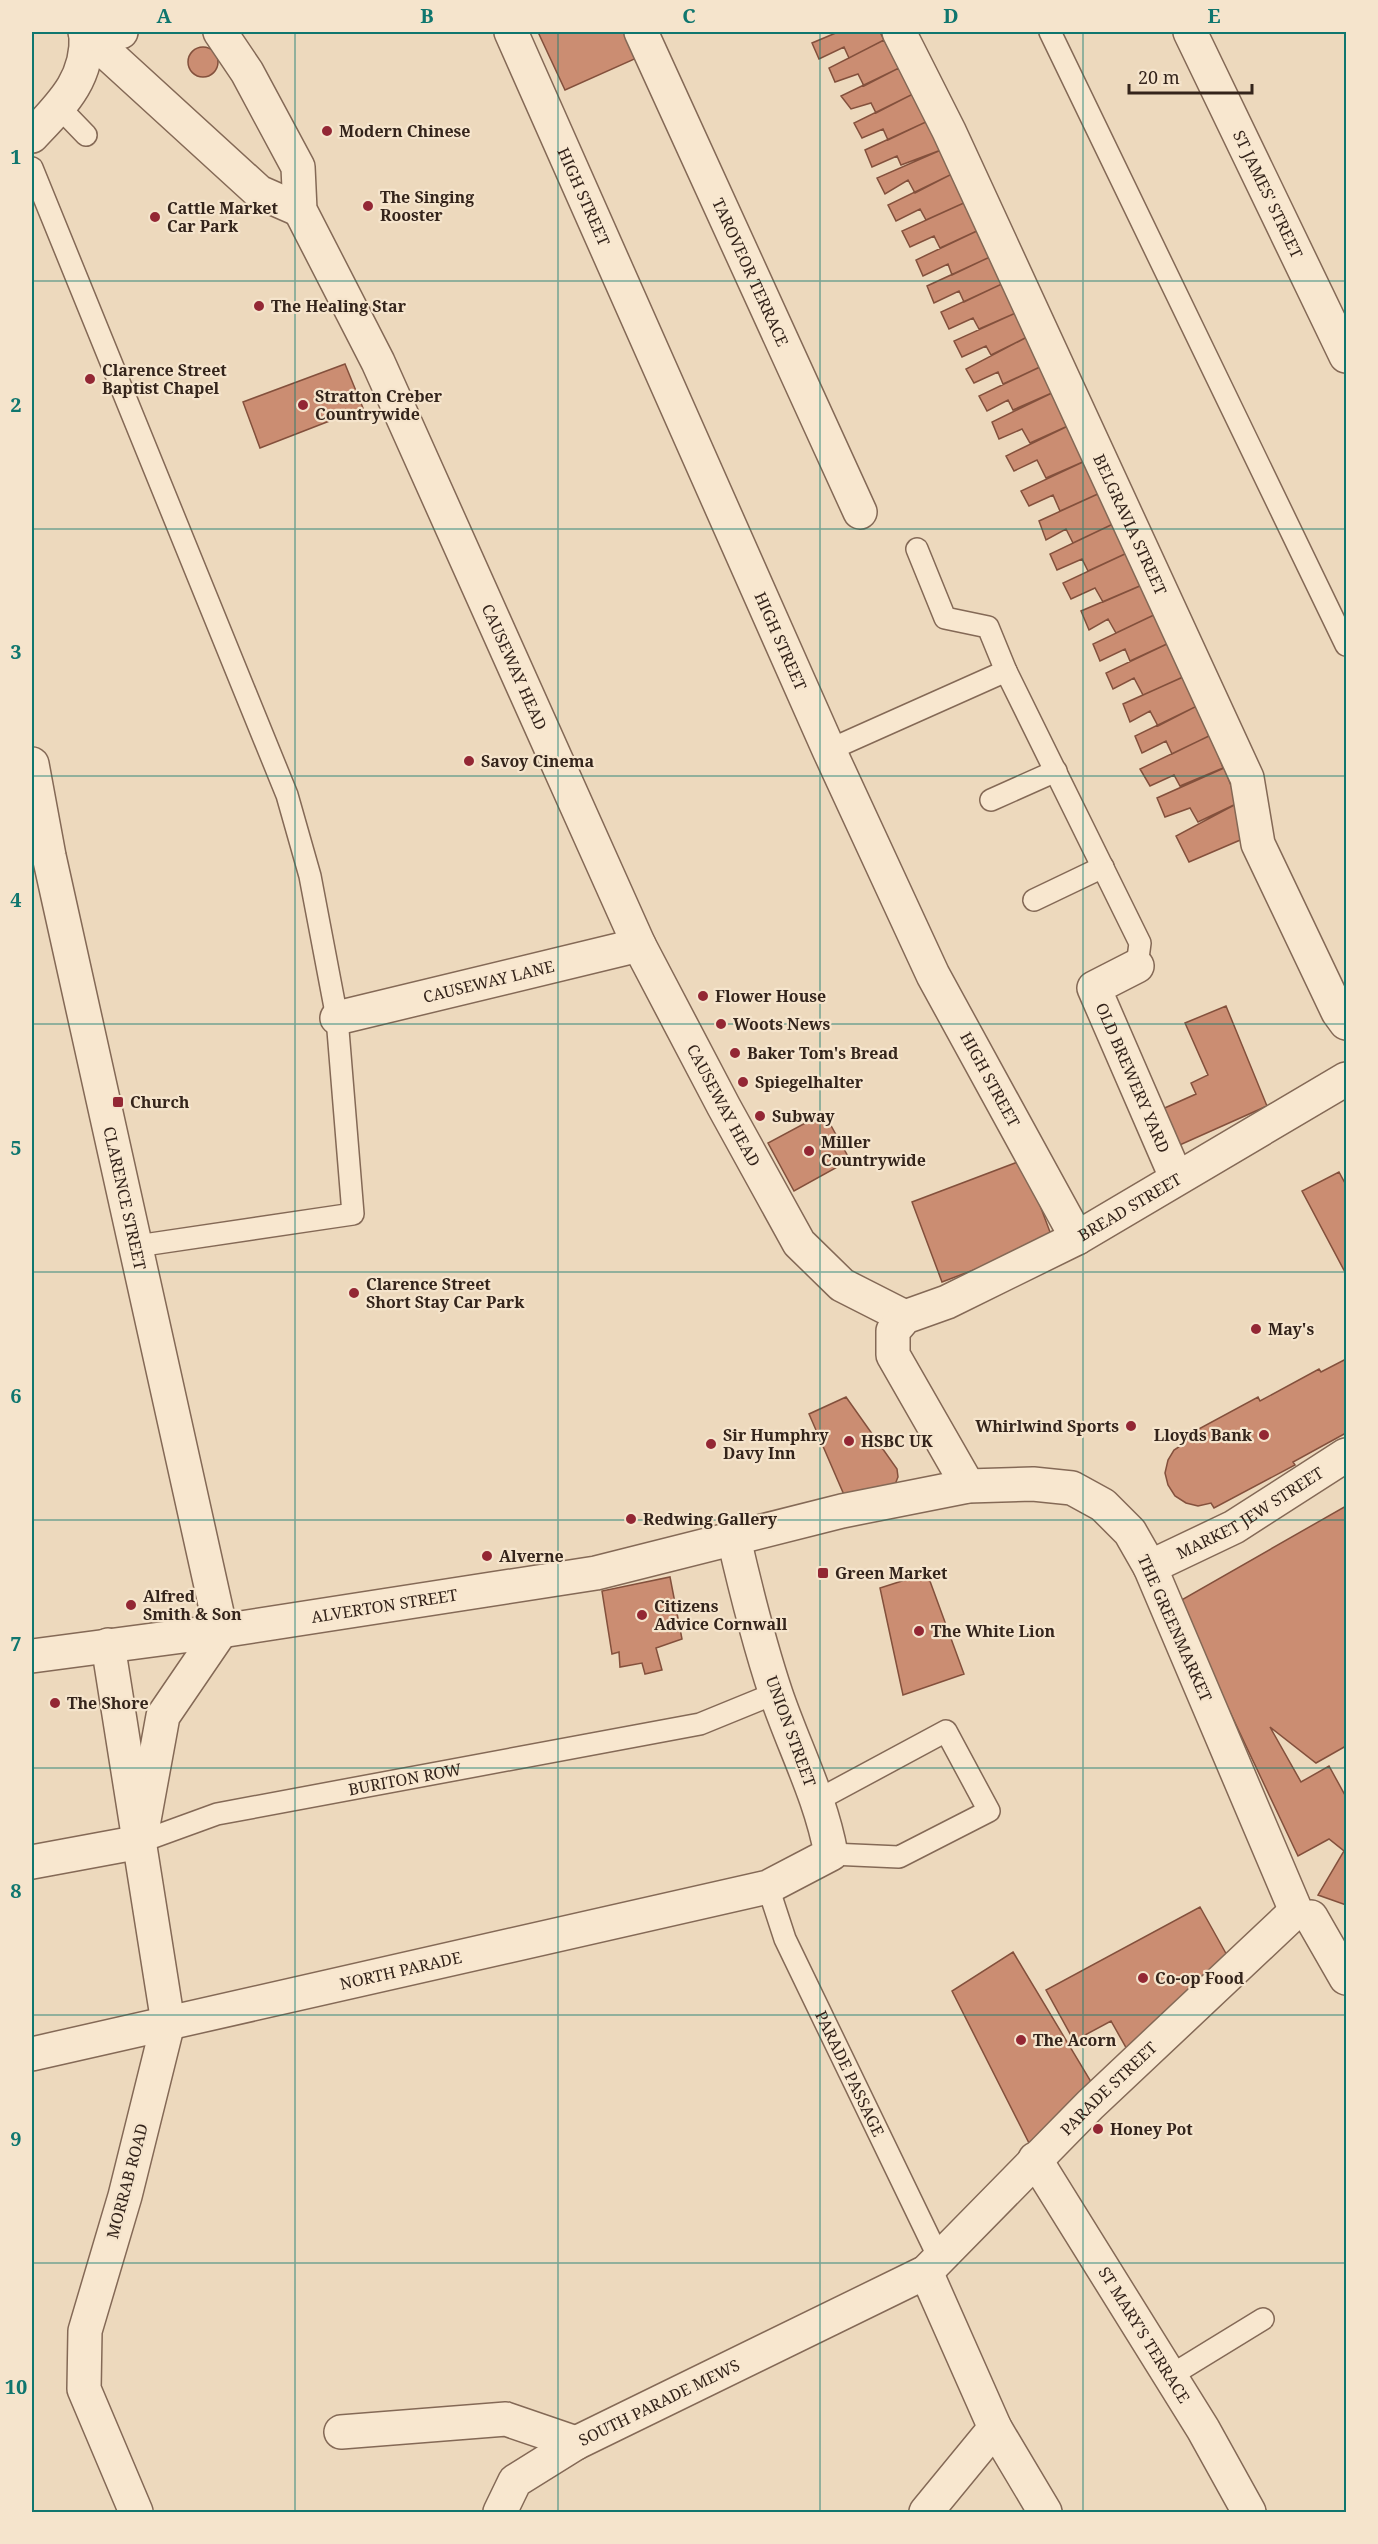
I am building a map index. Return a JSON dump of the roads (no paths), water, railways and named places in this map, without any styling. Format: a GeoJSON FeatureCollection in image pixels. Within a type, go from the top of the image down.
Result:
{"type":"FeatureCollection","features":[{"type":"Feature","properties":{"kind":"street"},"geometry":{"type":"LineString","coordinates":[[86,33],[121,32]]}},
{"type":"Feature","properties":{"kind":"street","name":"CAUSEWAY HEAD"},"geometry":{"type":"LineString","coordinates":[[220,32],[247,72],[298,167],[300,210],[378,362],[639,945],[799,1243],[842,1285],[905,1317]]}},
{"type":"Feature","properties":{"kind":"street","name":"HIGH STREET"},"geometry":{"type":"LineString","coordinates":[[511,32],[829,750],[933,975],[1077,1238]]}},
{"type":"Feature","properties":{"kind":"street","name":"TAROVEOR TERRACE"},"geometry":{"type":"LineString","coordinates":[[641,32],[860,512]]}},
{"type":"Feature","properties":{"kind":"street","name":"BELGRAVIA STREET"},"geometry":{"type":"LineString","coordinates":[[898,32],[959,152],[1247,778],[1258,844],[1338,1012],[1347,1023]]}},
{"type":"Feature","properties":{"kind":"street","name":"ST JAMES' STREET"},"geometry":{"type":"LineString","coordinates":[[1190,32],[1347,356]]}},
{"type":"Feature","properties":{"kind":"street"},"geometry":{"type":"LineString","coordinates":[[32,136],[45,107],[84,68],[87,55],[86,33]]}},
{"type":"Feature","properties":{"kind":"street"},"geometry":{"type":"LineString","coordinates":[[86,33],[259,192],[300,210]]}},
{"type":"Feature","properties":{"kind":"street","name":"CLARENCE STREET"},"geometry":{"type":"LineString","coordinates":[[32,764],[40,858],[137,1246],[221,1630]]}},
{"type":"Feature","properties":{"kind":"street","name":"CAUSEWAY LANE"},"geometry":{"type":"LineString","coordinates":[[337,1018],[639,945]]}},
{"type":"Feature","properties":{"kind":"street","name":"OLD BREWERY YARD"},"geometry":{"type":"LineString","coordinates":[[1137,966],[1094,988],[1176,1177]]}},
{"type":"Feature","properties":{"kind":"street","name":"BREAD STREET"},"geometry":{"type":"LineString","coordinates":[[905,1317],[958,1297],[1077,1238],[1176,1177],[1347,1079]]}},
{"type":"Feature","properties":{"kind":"street"},"geometry":{"type":"LineString","coordinates":[[905,1317],[893,1331],[893,1355],[968,1486]]}},
{"type":"Feature","properties":{"kind":"street","name":"MARKET JEW STREET"},"geometry":{"type":"LineString","coordinates":[[1150,1567],[1233,1527],[1347,1455]]}},
{"type":"Feature","properties":{"kind":"street","name":"THE GREENMARKET"},"geometry":{"type":"LineString","coordinates":[[734,1539],[842,1511],[968,1486],[1033,1484],[1072,1488],[1103,1505],[1130,1532],[1150,1567],[1303,1914],[1347,1978]]}},
{"type":"Feature","properties":{"kind":"street","name":"ALVERTON STREET"},"geometry":{"type":"LineString","coordinates":[[32,1656],[221,1630],[596,1572],[734,1539]]}},
{"type":"Feature","properties":{"kind":"street","name":"UNION STREET"},"geometry":{"type":"LineString","coordinates":[[734,1539],[747,1596],[776,1693],[826,1825],[831,1854]]}},
{"type":"Feature","properties":{"kind":"street","name":"MORRAB ROAD"},"geometry":{"type":"LineString","coordinates":[[140,1842],[163,1716],[221,1630]]}},
{"type":"Feature","properties":{"kind":"street","name":"MORRAB ROAD"},"geometry":{"type":"LineString","coordinates":[[108,1645],[168,2023],[125,2196],[86,2331],[84,2390],[136,2512]]}},
{"type":"Feature","properties":{"kind":"street","name":"BURITON ROW"},"geometry":{"type":"LineString","coordinates":[[32,1862],[140,1842]]}},
{"type":"Feature","properties":{"kind":"street"},"geometry":{"type":"LineString","coordinates":[[768,1887],[831,1854]]}},
{"type":"Feature","properties":{"kind":"street","name":"NORTH PARADE"},"geometry":{"type":"LineString","coordinates":[[32,2054],[768,1887]]}},
{"type":"Feature","properties":{"kind":"street"},"geometry":{"type":"LineString","coordinates":[[1303,1914],[1347,1930]]}},
{"type":"Feature","properties":{"kind":"street","name":"PARADE STREET"},"geometry":{"type":"LineString","coordinates":[[932,2265],[1035,2158],[1303,1914]]}},
{"type":"Feature","properties":{"kind":"street","name":"ST MARY'S TERRACE"},"geometry":{"type":"LineString","coordinates":[[1035,2158],[1170,2376],[1249,2512]]}},
{"type":"Feature","properties":{"kind":"street"},"geometry":{"type":"LineString","coordinates":[[932,2265],[995,2428],[1045,2512]]}},
{"type":"Feature","properties":{"kind":"street","name":"SOUTH PARADE MEWS"},"geometry":{"type":"LineString","coordinates":[[341,2432],[506,2419],[576,2443],[932,2265]]}},
{"type":"Feature","properties":{"kind":"street"},"geometry":{"type":"LineString","coordinates":[[926,2512],[995,2428]]}},
{"type":"Feature","properties":{"kind":"street"},"geometry":{"type":"LineString","coordinates":[[500,2512],[514,2481],[576,2443]]}},
{"type":"Feature","properties":{"kind":"lane"},"geometry":{"type":"LineString","coordinates":[[1050,32],[1347,645]]}},
{"type":"Feature","properties":{"kind":"lane"},"geometry":{"type":"LineString","coordinates":[[45,107],[86,135]]}},
{"type":"Feature","properties":{"kind":"lane"},"geometry":{"type":"LineString","coordinates":[[32,168],[287,795],[310,876],[337,1018],[353,1214],[137,1246]]}},
{"type":"Feature","properties":{"kind":"lane"},"geometry":{"type":"LineString","coordinates":[[917,549],[945,618],[988,627],[1006,671],[1140,944],[1137,966]]}},
{"type":"Feature","properties":{"kind":"lane"},"geometry":{"type":"LineString","coordinates":[[829,750],[1006,671]]}},
{"type":"Feature","properties":{"kind":"lane"},"geometry":{"type":"LineString","coordinates":[[991,800],[1056,771]]}},
{"type":"Feature","properties":{"kind":"lane"},"geometry":{"type":"LineString","coordinates":[[1034,900],[1103,867]]}},
{"type":"Feature","properties":{"kind":"lane","name":"BURITON ROW"},"geometry":{"type":"LineString","coordinates":[[140,1842],[217,1814],[408,1776],[700,1724],[776,1693]]}},
{"type":"Feature","properties":{"kind":"lane"},"geometry":{"type":"LineString","coordinates":[[816,1801],[946,1731],[989,1811],[899,1857],[831,1854]]}},
{"type":"Feature","properties":{"kind":"lane","name":"PARADE PASSAGE"},"geometry":{"type":"LineString","coordinates":[[768,1887],[785,1939],[932,2265]]}},
{"type":"Feature","properties":{"kind":"lane"},"geometry":{"type":"LineString","coordinates":[[1170,2376],[1263,2319]]}},
{"type":"Feature","properties":{"kind":"place","name":"Modern Chinese"},"geometry":{"type":"Point","coordinates":[327,131]}},
{"type":"Feature","properties":{"kind":"place","name":"The Singing Rooster"},"geometry":{"type":"Point","coordinates":[368,206]}},
{"type":"Feature","properties":{"kind":"place","name":"Cattle Market Car Park"},"geometry":{"type":"Point","coordinates":[155,217]}},
{"type":"Feature","properties":{"kind":"place","name":"The Healing Star"},"geometry":{"type":"Point","coordinates":[259,306]}},
{"type":"Feature","properties":{"kind":"place","name":"Clarence Street Baptist Chapel"},"geometry":{"type":"Point","coordinates":[90,379]}},
{"type":"Feature","properties":{"kind":"place","name":"Stratton Creber Countrywide"},"geometry":{"type":"Point","coordinates":[303,405]}},
{"type":"Feature","properties":{"kind":"place","name":"Savoy Cinema"},"geometry":{"type":"Point","coordinates":[469,761]}},
{"type":"Feature","properties":{"kind":"place","name":"Flower House"},"geometry":{"type":"Point","coordinates":[703,996]}},
{"type":"Feature","properties":{"kind":"place","name":"Woots News"},"geometry":{"type":"Point","coordinates":[721,1024]}},
{"type":"Feature","properties":{"kind":"place","name":"Baker Tom's Bread"},"geometry":{"type":"Point","coordinates":[735,1053]}},
{"type":"Feature","properties":{"kind":"place","name":"Spiegelhalter"},"geometry":{"type":"Point","coordinates":[743,1082]}},
{"type":"Feature","properties":{"kind":"place","name":"Church"},"geometry":{"type":"Point","coordinates":[118,1102]}},
{"type":"Feature","properties":{"kind":"place","name":"Subway"},"geometry":{"type":"Point","coordinates":[760,1116]}},
{"type":"Feature","properties":{"kind":"place","name":"Miller Countrywide"},"geometry":{"type":"Point","coordinates":[809,1151]}},
{"type":"Feature","properties":{"kind":"place","name":"Clarence Street Short Stay Car Park"},"geometry":{"type":"Point","coordinates":[354,1293]}},
{"type":"Feature","properties":{"kind":"place","name":"May's"},"geometry":{"type":"Point","coordinates":[1256,1329]}},
{"type":"Feature","properties":{"kind":"place","name":"Whirlwind Sports"},"geometry":{"type":"Point","coordinates":[1131,1426]}},
{"type":"Feature","properties":{"kind":"place","name":"Lloyds Bank"},"geometry":{"type":"Point","coordinates":[1264,1435]}},
{"type":"Feature","properties":{"kind":"place","name":"HSBC UK"},"geometry":{"type":"Point","coordinates":[849,1441]}},
{"type":"Feature","properties":{"kind":"place","name":"Sir Humphry Davy Inn"},"geometry":{"type":"Point","coordinates":[711,1444]}},
{"type":"Feature","properties":{"kind":"place","name":"Redwing Gallery"},"geometry":{"type":"Point","coordinates":[631,1519]}},
{"type":"Feature","properties":{"kind":"place","name":"Alverne"},"geometry":{"type":"Point","coordinates":[487,1556]}},
{"type":"Feature","properties":{"kind":"place","name":"Green Market"},"geometry":{"type":"Point","coordinates":[823,1573]}},
{"type":"Feature","properties":{"kind":"place","name":"Alfred Smith & Son"},"geometry":{"type":"Point","coordinates":[131,1605]}},
{"type":"Feature","properties":{"kind":"place","name":"Citizens Advice Cornwall"},"geometry":{"type":"Point","coordinates":[642,1615]}},
{"type":"Feature","properties":{"kind":"place","name":"The White Lion"},"geometry":{"type":"Point","coordinates":[919,1631]}},
{"type":"Feature","properties":{"kind":"place","name":"The Shore"},"geometry":{"type":"Point","coordinates":[55,1703]}},
{"type":"Feature","properties":{"kind":"place","name":"Co-op Food"},"geometry":{"type":"Point","coordinates":[1143,1978]}},
{"type":"Feature","properties":{"kind":"place","name":"The Acorn"},"geometry":{"type":"Point","coordinates":[1021,2040]}},
{"type":"Feature","properties":{"kind":"place","name":"Honey Pot"},"geometry":{"type":"Point","coordinates":[1098,2129]}}]}
